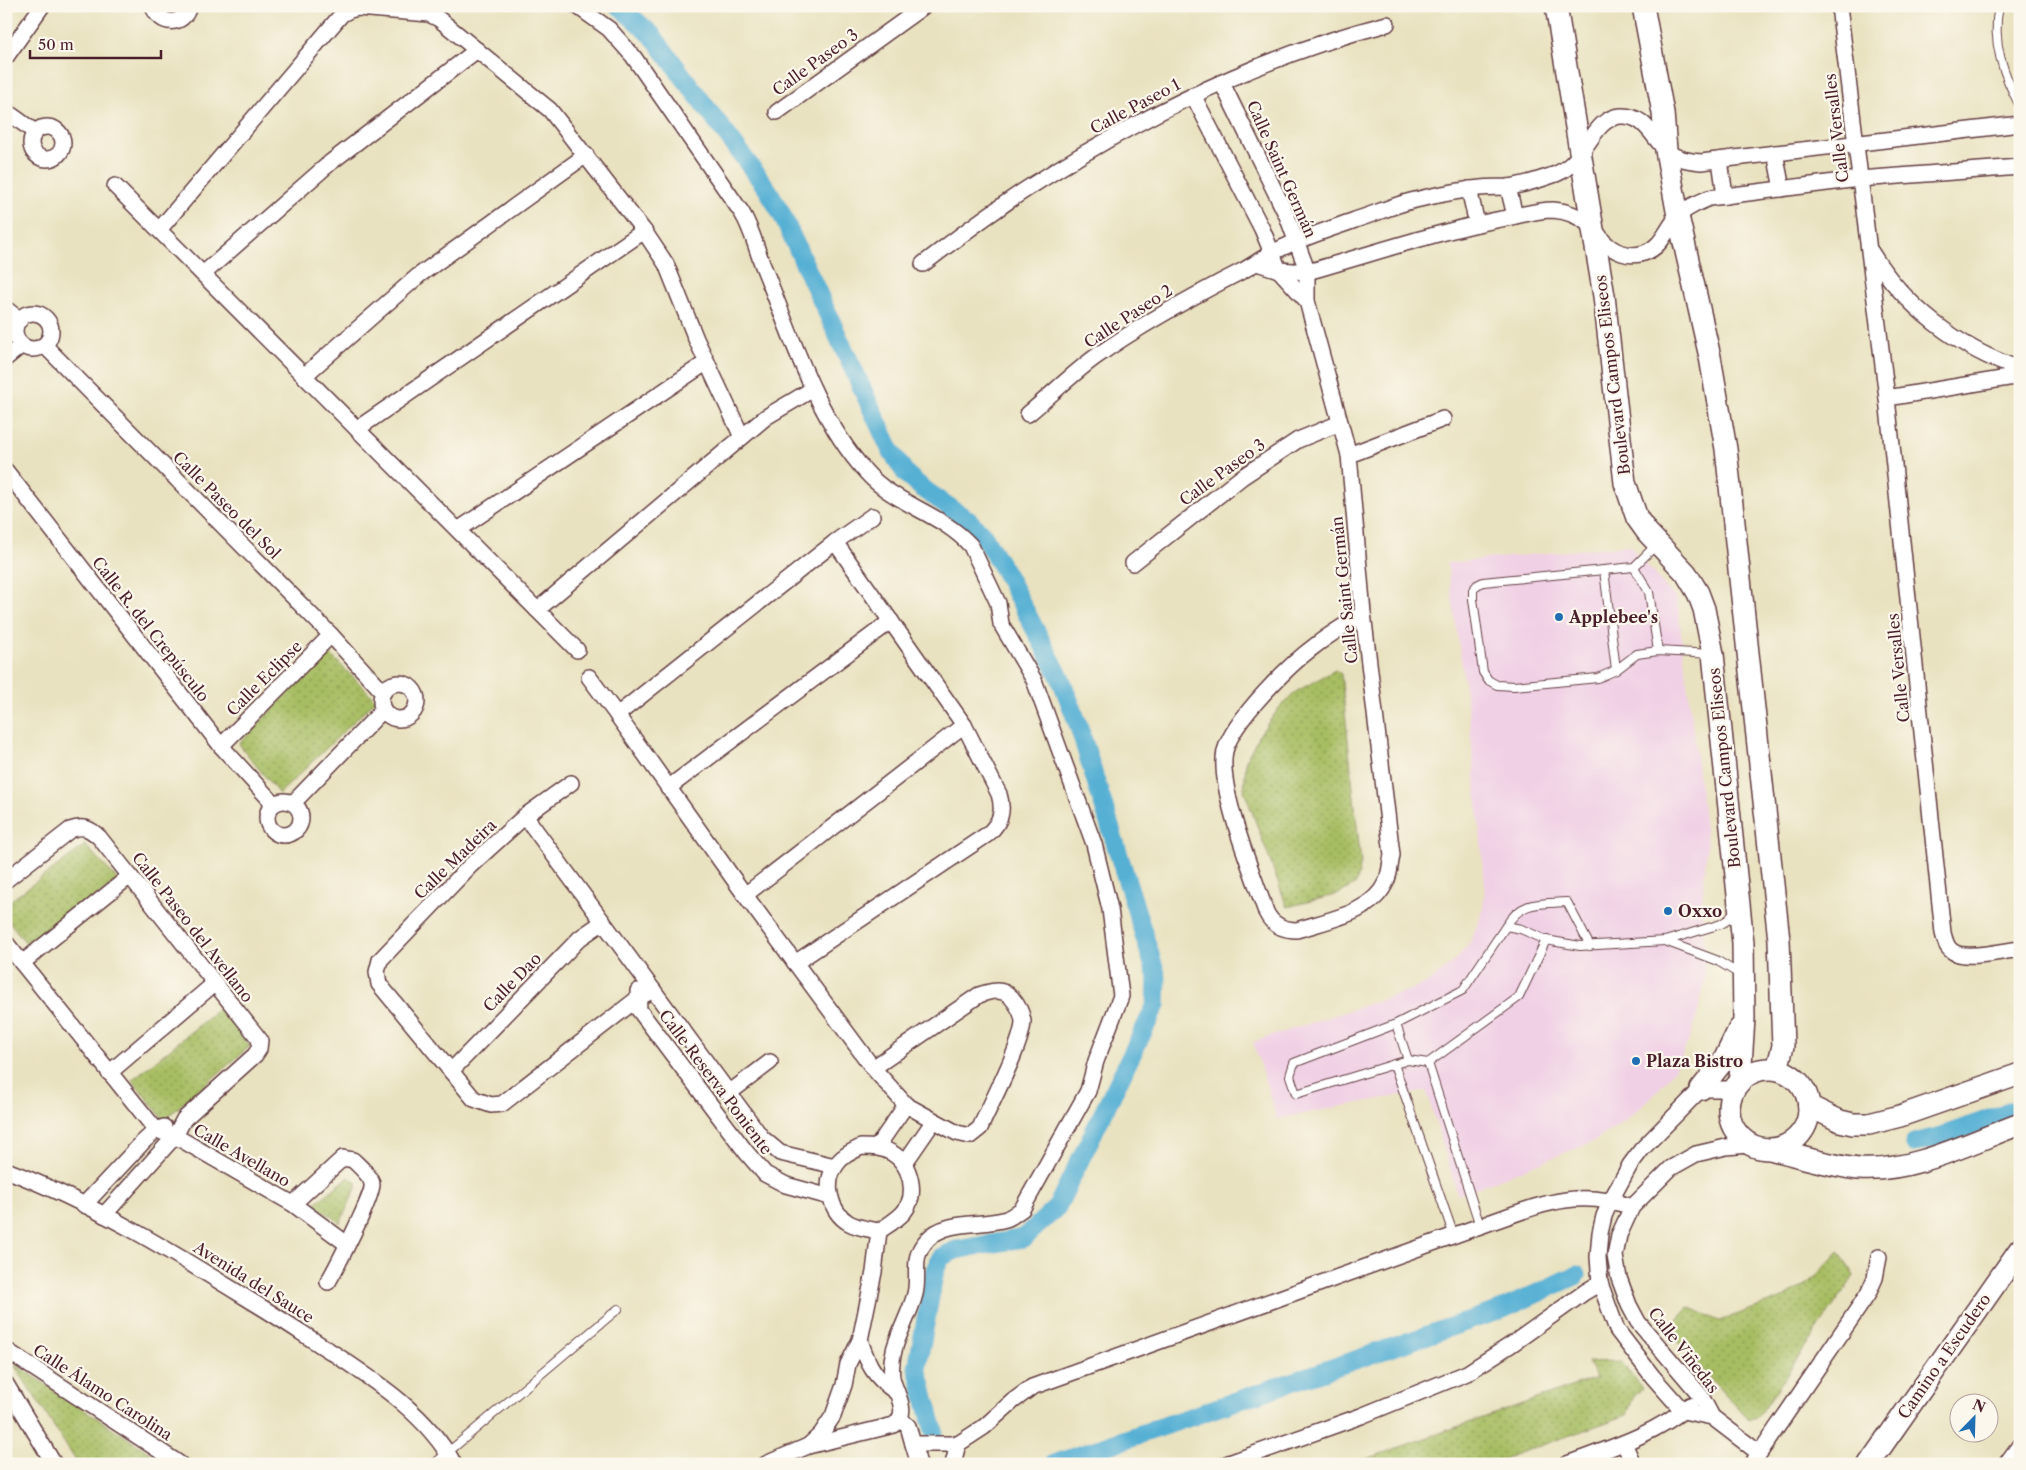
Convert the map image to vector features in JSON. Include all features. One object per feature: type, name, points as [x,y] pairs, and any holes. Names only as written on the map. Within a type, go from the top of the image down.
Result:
[{"type":"main road","name":"Boulevard Campos Eliseos","points":[[1556,6],[1604,296],[1625,483],[1637,518],[1657,544],[1686,573],[1698,592],[1704,609],[1713,654],[1743,943],[1744,1018],[1737,1084]]},
{"type":"main road","points":[[1643,6],[1678,216],[1710,357],[1726,448],[1779,940],[1783,1046],[1777,1069]]},
{"type":"main road","points":[[1701,1089],[1728,1053],[1744,1018]]},
{"type":"main road","points":[[1774,1150],[1796,1140],[1804,1130],[1809,1118],[1809,1106],[1806,1093],[1799,1082],[1789,1074],[1777,1069],[1764,1069],[1751,1072],[1737,1084],[1729,1100],[1728,1114],[1735,1131],[1749,1145],[1761,1149],[1859,1168],[1882,1168],[1923,1160],[2020,1124]]},
{"type":"main road","points":[[1809,1106],[1840,1121],[1853,1124],[1869,1124],[1900,1116],[2020,1074]]},
{"type":"main road","name":"Camino a Escudero","points":[[1869,1464],[2020,1249]]},
{"type":"street","points":[[6,57],[42,6]]},
{"type":"street","points":[[153,6],[159,18],[172,22],[185,16],[189,6]]},
{"type":"street","points":[[576,6],[608,29],[633,56],[742,213],[749,225],[760,260],[813,389],[838,435],[866,473],[901,500],[928,512],[965,538],[971,546],[998,603],[1001,624],[1034,680],[1094,844],[1110,909],[1122,996],[1096,1061],[1088,1091],[1022,1209],[1007,1219],[943,1229],[926,1240],[919,1251],[916,1258],[916,1293],[895,1346],[892,1359],[892,1378],[903,1410],[901,1420],[894,1425],[808,1446],[766,1464]]},
{"type":"street","name":"Calle Paseo 3","points":[[777,112],[924,6]]},
{"type":"street","name":"Calle Versalles","points":[[1839,6],[1887,398],[1943,934],[1946,945],[1952,951],[1965,956],[2020,949]]},
{"type":"street","points":[[159,230],[342,14],[358,8],[373,8],[399,9],[429,14],[439,19],[550,110],[644,231],[666,264],[707,362],[742,437]]},
{"type":"street","name":"Calle Paseo 1","points":[[923,264],[997,209],[1062,167],[1133,125],[1222,82],[1305,49],[1355,32],[1387,24]]},
{"type":"street","points":[[202,274],[331,162],[477,50]]},
{"type":"street","name":"Calle Saint Germán","points":[[1222,82],[1287,216],[1297,242],[1307,272],[1307,301],[1349,455],[1363,613],[1392,855],[1387,880],[1374,898],[1366,905],[1352,913],[1297,930],[1289,930],[1276,926],[1269,919],[1266,912],[1228,797],[1224,773],[1225,750],[1243,717],[1291,666],[1317,643],[1363,613]]},
{"type":"street","name":"Calle Saint Germán","points":[[1193,95],[1262,230],[1279,270],[1307,301]]},
{"type":"street","points":[[6,111],[35,132]]},
{"type":"street","points":[[1580,158],[1597,129],[1605,121],[1618,116],[1631,116],[1641,121],[1654,133],[1666,150],[1691,161],[1701,162],[2020,124]]},
{"type":"street","points":[[1775,153],[1782,189]]},
{"type":"street","points":[[304,376],[418,276],[586,155]]},
{"type":"street","name":"Calle Paseo 2","points":[[1028,414],[1092,359],[1191,297],[1257,263],[1272,253],[1410,201],[1469,189],[1496,186],[1508,187],[1558,173],[1568,168],[1580,158]]},
{"type":"street","points":[[1720,160],[1725,196]]},
{"type":"street","points":[[1257,263],[1279,270],[1307,272],[1477,224],[1542,210],[1555,210],[1576,216],[1592,227],[1613,250],[1624,254],[1644,253],[1662,241],[1678,216],[1699,202],[1710,198],[1859,180],[2020,167]]},
{"type":"street","points":[[115,186],[577,650]]},
{"type":"street","points":[[1508,187],[1515,216]]},
{"type":"street","points":[[1469,189],[1477,224]]},
{"type":"street","points":[[357,429],[644,231]]},
{"type":"street","name":"Calle Versalles","points":[[1868,246],[1881,268],[1897,288],[1935,323],[1979,352],[2020,369]]},
{"type":"street","points":[[6,308],[20,320]]},
{"type":"street","points":[[29,314],[45,318],[49,323],[51,335],[44,345],[33,349],[22,345],[18,341],[15,330],[20,320],[29,314]]},
{"type":"street","points":[[6,358],[22,345]]},
{"type":"street","name":"Calle Paseo del Sol","points":[[44,345],[331,636],[382,692]]},
{"type":"street","points":[[458,530],[707,362]]},
{"type":"street","points":[[1887,398],[2020,376]]},
{"type":"street","points":[[537,610],[766,417],[813,389]]},
{"type":"street","points":[[1349,455],[1443,419]]},
{"type":"street","name":"Calle Paseo 3","points":[[1133,562],[1242,476],[1298,440],[1340,423]]},
{"type":"street","name":"Calle R. del Crepúsculo","points":[[6,471],[220,746],[274,804]]},
{"type":"street","points":[[617,715],[835,542],[872,516]]},
{"type":"street","points":[[795,963],[988,834],[997,826],[1001,816],[1000,800],[964,725],[835,542]]},
{"type":"street","points":[[668,788],[891,622]]},
{"type":"street","name":"Calle Eclipse","points":[[220,746],[331,636]]},
{"type":"street","points":[[589,677],[795,963],[873,1068],[906,1105],[957,1134],[970,1136],[980,1128],[1020,1038],[1023,1020],[1018,1005],[1008,994],[993,990],[979,995],[873,1068]]},
{"type":"street","points":[[404,683],[414,689],[417,700],[414,712],[404,718],[392,718],[383,710],[381,704],[382,692],[392,684],[404,683]]},
{"type":"street","points":[[293,803],[383,710]]},
{"type":"street","points":[[745,895],[964,725]]},
{"type":"street","name":"Calle Madeira","points":[[451,1071],[379,984],[377,972],[380,960],[470,866],[525,816],[571,783]]},
{"type":"street","points":[[285,801],[293,803],[299,810],[301,821],[295,831],[285,836],[274,832],[267,824],[267,812],[274,804],[285,801]]},
{"type":"street","name":"Calle Reserva Poniente","points":[[525,816],[762,1138],[780,1153],[835,1166]]},
{"type":"street","name":"Calle Paseo del Avellano","points":[[6,880],[70,830],[80,826],[90,829],[99,837],[260,1040],[260,1045],[255,1055],[184,1119],[175,1136],[104,1215]]},
{"type":"street","points":[[22,963],[130,876]]},
{"type":"street","name":"Calle Dao","points":[[451,1071],[580,938],[602,922]]},
{"type":"street","points":[[6,943],[156,1130],[175,1136]]},
{"type":"street","points":[[637,1000],[639,972]]},
{"type":"street","points":[[109,1073],[215,983]]},
{"type":"street","points":[[451,1071],[474,1099],[491,1106],[502,1104],[637,1000],[653,990]]},
{"type":"street","name":"Calle Reserva Poniente","points":[[637,1000],[639,1010],[746,1152],[765,1174],[786,1185],[830,1197]]},
{"type":"street","points":[[729,1093],[770,1062]]},
{"type":"street","points":[[1683,1411],[1653,1377],[1617,1330],[1600,1283],[1598,1257],[1600,1233],[1611,1200],[1627,1170],[1642,1149],[1701,1089],[1737,1084]]},
{"type":"street","points":[[878,1147],[906,1105]]},
{"type":"street","name":"Calle Paseo del Avellano","points":[[84,1205],[156,1130],[184,1119]]},
{"type":"street","points":[[904,1164],[933,1122]]},
{"type":"street","name":"Calle Avellano","points":[[175,1136],[293,1204],[347,1244],[373,1185],[353,1160],[343,1158],[293,1204]]},
{"type":"street","name":"Calle Viñedas","points":[[1749,1145],[1726,1147],[1696,1154],[1671,1168],[1632,1207],[1618,1235],[1615,1256],[1622,1287],[1638,1322],[1701,1396],[1712,1417],[1755,1458],[1868,1294],[1875,1278],[1879,1256]]},
{"type":"street","points":[[861,1147],[878,1147],[893,1153],[904,1164],[911,1179],[911,1195],[906,1210],[895,1222],[879,1231],[848,1223],[837,1211],[830,1197],[830,1180],[835,1166],[846,1154],[861,1147]]},
{"type":"street","name":"Avenida del Sauce","points":[[6,1170],[84,1205],[167,1249],[282,1320],[375,1381],[412,1411],[451,1457]]},
{"type":"street","points":[[913,1444],[958,1444],[984,1427],[1032,1387],[1551,1202],[1584,1197],[1611,1200],[1632,1207]]},
{"type":"street","points":[[808,1446],[821,1434],[833,1416],[844,1385],[848,1364],[860,1340],[874,1272],[879,1231]]},
{"type":"street","points":[[328,1282],[347,1244]]},
{"type":"street","points":[[1226,1464],[1361,1416],[1467,1373],[1600,1283]]},
{"type":"street","points":[[1617,1330],[1638,1322]]},
{"type":"street","points":[[860,1340],[867,1362],[881,1382],[896,1392]]},
{"type":"street","name":"Calle Álamo Carolina","points":[[6,1350],[180,1464]]},
{"type":"street","points":[[6,1384],[54,1464]]},
{"type":"street","points":[[1567,1464],[1624,1443],[1658,1427],[1683,1411],[1701,1396]]},
{"type":"street","name":"Calle Viñedas","points":[[1683,1411],[1712,1417]]},
{"type":"street","points":[[901,1420],[908,1426],[919,1464]]},
{"type":"street","points":[[1624,1443],[1633,1464]]},
{"type":"street","points":[[953,1464],[958,1444]]},
{"type":"street","points":[[2006,1464],[2020,1445]]},
{"type":"lane","points":[[1999,6],[1997,39],[2000,60],[2008,84],[2020,106]]},
{"type":"lane","points":[[1657,544],[1634,567],[1484,582],[1477,585],[1473,590],[1473,599],[1483,672],[1488,680],[1497,685],[1514,686],[1598,678],[1616,670],[1637,654],[1658,651],[1713,654]]},
{"type":"lane","points":[[1634,567],[1649,592],[1658,651]]},
{"type":"lane","points":[[1604,570],[1616,670]]},
{"type":"lane","points":[[1546,940],[1519,997],[1428,1063],[1408,1060],[1296,1094],[1290,1076],[1294,1063],[1396,1024],[1463,990],[1520,908],[1530,904],[1567,902],[1590,946]]},
{"type":"lane","points":[[1506,926],[1521,929],[1546,940],[1580,946],[1665,941],[1721,924],[1729,919],[1738,907]]},
{"type":"lane","points":[[1665,941],[1716,960],[1744,977]]},
{"type":"lane","points":[[1396,1024],[1408,1060]]},
{"type":"lane","points":[[1428,1063],[1480,1226]]},
{"type":"lane","points":[[1394,1064],[1454,1236]]},
{"type":"lane","points":[[434,1464],[451,1457],[618,1309]]},
{"type":"shaded area","points":[[1629,545],[1677,600],[1707,845],[1702,901],[1705,980],[1697,1016],[1688,1042],[1675,1069],[1655,1094],[1626,1120],[1595,1141],[1458,1195],[1426,1090],[1277,1119],[1253,1042],[1405,992],[1429,982],[1455,961],[1471,941],[1483,910],[1485,885],[1469,715],[1447,563]]},
{"type":"green space","points":[[327,651],[376,700],[279,794],[239,744]]},
{"type":"green space","points":[[1335,670],[1341,674],[1361,863],[1356,884],[1339,894],[1287,907],[1244,790],[1246,760],[1259,735],[1280,707],[1297,691]]},
{"type":"green space","points":[[85,845],[118,880],[30,948],[6,918],[6,904]]},
{"type":"green space","points":[[220,1008],[250,1046],[164,1120],[132,1080]]},
{"type":"green space","points":[[349,1177],[358,1184],[340,1223],[314,1204]]},
{"type":"green space","points":[[1839,1251],[1854,1276],[1758,1417],[1748,1419],[1667,1330],[1689,1307],[1719,1321],[1785,1297],[1809,1283]]},
{"type":"green space","points":[[1620,1361],[1642,1388],[1633,1398],[1627,1415],[1489,1464],[1352,1464],[1596,1378],[1588,1362]]},
{"type":"green space","points":[[13,1363],[167,1464],[78,1464]]},
{"type":"waterway","points":[[619,6],[652,35],[768,190],[781,213],[891,451],[906,474],[922,488],[968,520],[983,535],[1006,574],[1060,677],[1078,724],[1157,977],[1156,1005],[1057,1207],[1024,1238],[956,1250],[941,1257],[935,1270],[917,1368],[934,1431]]},
{"type":"waterway","points":[[1914,1143],[1942,1136],[2020,1108]]},
{"type":"waterway","points":[[1054,1464],[1503,1309],[1577,1275]]},
{"type":"place","name":"Applebee's","points":[[1559,617]]},
{"type":"place","name":"Oxxo","points":[[1668,911]]},
{"type":"place","name":"Plaza Bistro","points":[[1636,1061]]}]
